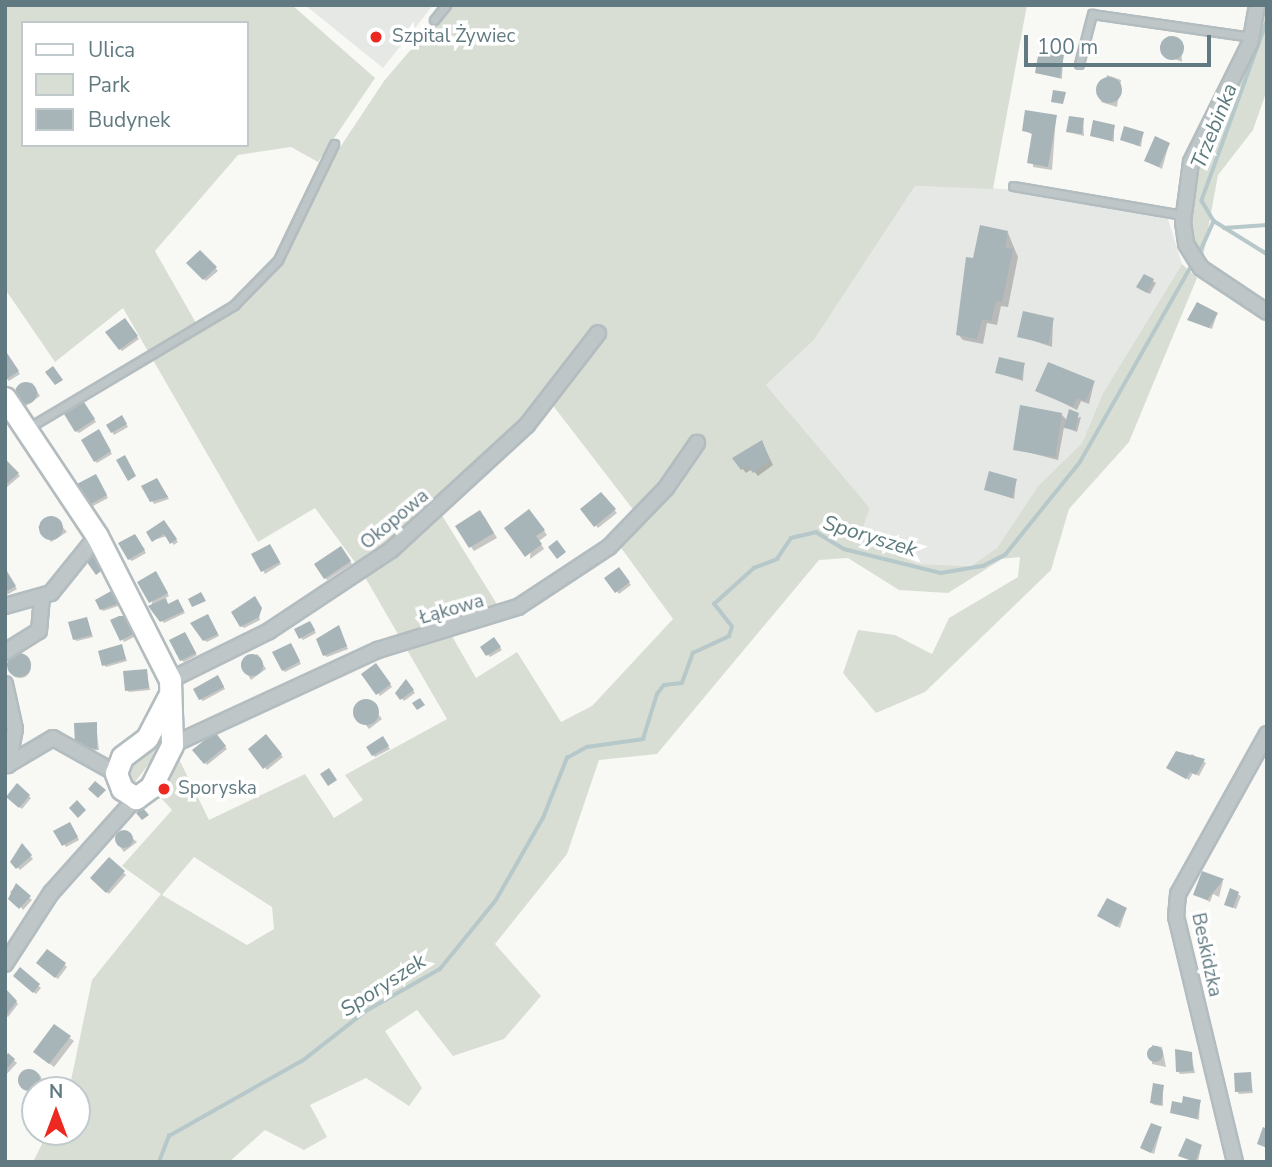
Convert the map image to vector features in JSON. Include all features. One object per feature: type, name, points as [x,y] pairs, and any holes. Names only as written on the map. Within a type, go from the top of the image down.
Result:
[{"type":"street","points":[[1256,5],[1251,37],[1191,162],[1184,219],[1196,262],[1267,312]]},
{"type":"street","name":"Okopowa","points":[[170,688],[269,631],[391,550],[518,434],[598,333]]},
{"type":"street","points":[[5,398],[97,536],[170,688],[172,745],[151,787],[136,798],[51,893],[5,964]]},
{"type":"street","name":"Łąkowa","points":[[172,745],[378,650],[518,607],[609,547],[666,488],[697,443]]},
{"type":"street","points":[[5,606],[42,596],[97,536]]},
{"type":"street","points":[[5,652],[39,631],[42,596]]},
{"type":"street","points":[[5,684],[15,729],[7,766]]},
{"type":"street","points":[[116,774],[122,758],[147,738],[170,688]]},
{"type":"street","name":"Beskidzka","points":[[1235,1162],[1176,917],[1178,894],[1267,734]]},
{"type":"street","points":[[7,766],[54,738],[116,774],[122,789],[136,798]]},
{"type":"lane","points":[[434,20],[446,5]]},
{"type":"lane","points":[[1079,64],[1092,14],[1251,37]]},
{"type":"lane","points":[[27,428],[234,305],[278,260],[334,144]]},
{"type":"lane","points":[[1013,186],[1184,219]]},
{"type":"shaded area","name":"Szpital Żywiec","points":[[305,5],[433,5],[383,68]]},
{"type":"shaded area","points":[[915,186],[1005,189],[1168,219],[1182,264],[1103,393],[1082,443],[1038,486],[997,548],[971,566],[918,564],[858,537],[870,508],[766,385],[814,340]]},
{"type":"green space","points":[[5,5],[292,5],[375,78],[318,162],[291,147],[238,155],[155,251],[196,323],[236,308],[280,266],[327,167],[384,81],[449,5],[1027,5],[993,189],[915,186],[814,340],[766,385],[870,508],[859,538],[918,564],[971,566],[997,548],[1038,486],[1082,443],[1103,393],[1182,264],[1197,278],[1129,442],[1069,509],[1051,570],[925,692],[876,713],[843,673],[858,630],[895,635],[932,654],[949,618],[1018,577],[1020,557],[1002,559],[948,593],[899,590],[848,558],[819,560],[657,754],[599,760],[567,854],[495,944],[541,996],[504,1039],[453,1056],[417,1010],[385,1031],[422,1088],[409,1106],[366,1078],[310,1105],[327,1137],[304,1150],[265,1130],[229,1162],[33,1162],[41,1146],[91,1146],[91,1076],[72,1076],[92,980],[161,894],[122,866],[172,810],[151,787],[172,745],[209,820],[305,774],[334,818],[363,800],[345,775],[447,719],[362,572],[438,509],[503,614],[449,631],[476,678],[517,652],[561,722],[592,706],[673,619],[619,545],[696,437],[635,512],[551,403],[360,569],[315,508],[258,542],[123,308],[55,362],[5,289]],"holes":[[[194,857],[272,907],[274,929],[247,945],[162,895]]]},
{"type":"green space","points":[[1257,5],[1267,5],[1267,90],[1253,130],[1218,175],[1201,268],[1186,244],[1191,162],[1250,43]]},
{"type":"green space","points":[[162,721],[154,757],[132,786],[123,768]]},
{"type":"building","points":[[1172,36],[1180,40],[1184,48],[1180,56],[1172,60],[1164,56],[1160,48],[1164,40]]},
{"type":"building","points":[[1039,50],[1064,55],[1060,78],[1035,73]]},
{"type":"building","points":[[1109,77],[1118,81],[1122,90],[1118,99],[1109,103],[1100,99],[1096,90],[1100,81]]},
{"type":"building","points":[[1053,90],[1066,92],[1063,104],[1051,102]]},
{"type":"building","points":[[1025,110],[1057,115],[1048,167],[1027,163],[1032,133],[1022,131]]},
{"type":"building","points":[[1069,116],[1084,118],[1082,134],[1066,132]]},
{"type":"building","points":[[1093,120],[1115,125],[1112,141],[1090,136]]},
{"type":"building","points":[[1124,126],[1144,132],[1139,146],[1120,140]]},
{"type":"building","points":[[1155,136],[1170,143],[1159,167],[1144,161]]},
{"type":"building","points":[[980,225],[1008,231],[1005,248],[1013,249],[1002,302],[996,301],[991,321],[982,319],[977,339],[956,335],[966,257],[973,258]]},
{"type":"building","points":[[200,250],[217,267],[203,280],[186,263]]},
{"type":"building","points":[[1144,274],[1154,279],[1147,293],[1136,287]]},
{"type":"building","points":[[1197,302],[1218,313],[1209,328],[1187,320]]},
{"type":"building","points":[[1023,311],[1054,318],[1048,344],[1017,337]]},
{"type":"building","points":[[125,318],[138,336],[119,350],[105,332]]},
{"type":"building","points":[[5,350],[19,371],[5,380]]},
{"type":"building","points":[[999,357],[1025,363],[1021,379],[995,373]]},
{"type":"building","points":[[1048,362],[1095,381],[1085,401],[1077,398],[1073,407],[1035,391]]},
{"type":"building","points":[[53,366],[63,380],[55,385],[45,372]]},
{"type":"building","points":[[26,382],[36,389],[37,393],[30,403],[26,404],[16,397],[15,393],[22,383]]},
{"type":"building","points":[[84,402],[95,419],[75,432],[64,414]]},
{"type":"building","points":[[1020,405],[1062,413],[1055,457],[1013,450]]},
{"type":"building","points":[[1069,409],[1079,413],[1075,430],[1064,428]]},
{"type":"building","points":[[122,415],[127,424],[111,433],[106,425]]},
{"type":"building","points":[[99,429],[111,451],[94,462],[81,440]]},
{"type":"building","points":[[762,440],[770,461],[753,473],[747,466],[741,470],[732,458]]},
{"type":"building","points":[[125,455],[136,476],[128,481],[116,460]]},
{"type":"building","points":[[5,459],[19,473],[5,485]]},
{"type":"building","points":[[989,471],[1017,479],[1012,498],[984,490]]},
{"type":"building","points":[[96,474],[107,495],[87,506],[75,485]]},
{"type":"building","points":[[157,478],[168,497],[150,502],[141,486]]},
{"type":"building","points":[[601,492],[616,509],[594,527],[580,509]]},
{"type":"building","points":[[529,509],[545,530],[536,536],[542,544],[525,557],[504,528]]},
{"type":"building","points":[[480,510],[494,533],[469,548],[455,526]]},
{"type":"building","points":[[51,516],[59,520],[63,528],[59,536],[51,540],[43,536],[39,528],[43,520]]},
{"type":"building","points":[[164,520],[177,539],[170,544],[164,534],[152,542],[146,532]]},
{"type":"building","points":[[135,534],[145,550],[128,560],[118,543]]},
{"type":"building","points":[[557,540],[566,552],[557,559],[548,547]]},
{"type":"building","points":[[270,544],[280,562],[261,572],[251,554]]},
{"type":"building","points":[[341,546],[351,561],[324,579],[314,564]]},
{"type":"building","points":[[93,551],[105,568],[96,575],[84,558]]},
{"type":"building","points":[[619,567],[630,582],[615,593],[604,578]]},
{"type":"building","points":[[5,568],[16,586],[5,592]]},
{"type":"building","points":[[156,571],[168,593],[149,603],[137,582]]},
{"type":"building","points":[[113,590],[120,603],[100,610],[95,600]]},
{"type":"building","points":[[201,592],[206,601],[192,607],[188,599]]},
{"type":"building","points":[[255,596],[262,608],[259,617],[240,627],[231,612]]},
{"type":"building","points":[[166,598],[168,604],[178,599],[184,611],[160,622],[148,606]]},
{"type":"building","points":[[208,614],[218,634],[203,641],[190,623]]},
{"type":"building","points":[[129,616],[137,632],[120,641],[110,620]]},
{"type":"building","points":[[87,617],[92,635],[73,640],[68,622]]},
{"type":"building","points":[[310,621],[315,630],[299,639],[294,629]]},
{"type":"building","points":[[339,625],[347,646],[323,656],[316,639]]},
{"type":"building","points":[[185,632],[196,653],[180,661],[169,640]]},
{"type":"building","points":[[494,637],[501,647],[486,656],[480,647]]},
{"type":"building","points":[[291,643],[300,661],[282,671],[272,652]]},
{"type":"building","points":[[122,644],[126,659],[102,666],[98,651]]},
{"type":"building","points":[[19,653],[28,656],[31,665],[28,674],[19,677],[10,674],[7,665],[10,656]]},
{"type":"building","points":[[252,654],[260,657],[263,665],[260,673],[252,676],[244,673],[241,665],[244,657]]},
{"type":"building","points":[[376,663],[391,684],[376,695],[361,674]]},
{"type":"building","points":[[147,669],[149,688],[125,691],[123,671]]},
{"type":"building","points":[[218,675],[224,687],[199,700],[193,689]]},
{"type":"building","points":[[406,679],[414,690],[400,700],[395,693]]},
{"type":"building","points":[[420,698],[425,705],[417,710],[412,703]]},
{"type":"building","points":[[366,699],[375,703],[379,712],[375,721],[366,725],[357,721],[353,712],[357,703]]},
{"type":"building","points":[[97,722],[97,749],[75,746],[74,723]]},
{"type":"building","points":[[215,732],[226,746],[204,764],[192,750]]},
{"type":"building","points":[[266,734],[282,754],[263,769],[248,749]]},
{"type":"building","points":[[383,736],[389,746],[372,756],[366,747]]},
{"type":"building","points":[[1176,751],[1205,759],[1196,775],[1190,772],[1186,779],[1166,768]]},
{"type":"building","points":[[329,768],[337,780],[328,786],[320,774]]},
{"type":"building","points":[[95,781],[106,790],[98,798],[88,789]]},
{"type":"building","points":[[17,783],[30,795],[19,808],[6,797]]},
{"type":"building","points":[[77,800],[86,810],[78,818],[69,808]]},
{"type":"building","points":[[142,807],[149,815],[142,820],[136,813]]},
{"type":"building","points":[[70,822],[78,837],[62,846],[53,831]]},
{"type":"building","points":[[124,830],[130,833],[133,839],[130,845],[124,848],[118,845],[115,839],[118,833]]},
{"type":"building","points":[[22,843],[32,855],[16,869],[10,862]]},
{"type":"building","points":[[109,857],[125,871],[106,893],[90,878]]},
{"type":"building","points":[[1202,871],[1224,879],[1207,900],[1193,895]]},
{"type":"building","points":[[16,883],[31,896],[19,909],[8,899]]},
{"type":"building","points":[[1230,888],[1239,892],[1233,908],[1224,905]]},
{"type":"building","points":[[1107,898],[1127,908],[1117,927],[1097,916]]},
{"type":"building","points":[[47,949],[66,963],[55,978],[36,963]]},
{"type":"building","points":[[20,967],[40,984],[33,993],[13,976]]},
{"type":"building","points":[[5,988],[17,1001],[5,1016]]},
{"type":"building","points":[[54,1024],[71,1036],[49,1064],[33,1052]]},
{"type":"building","points":[[1152,1046],[1158,1046],[1163,1054],[1161,1060],[1152,1062],[1147,1057],[1147,1051]]},
{"type":"building","points":[[1175,1049],[1192,1052],[1193,1071],[1176,1072]]},
{"type":"building","points":[[8,1053],[15,1059],[5,1071],[5,1057]]},
{"type":"building","points":[[25,1070],[33,1070],[39,1076],[21,1076],[21,1086],[19,1084],[19,1076]]},
{"type":"building","points":[[1251,1072],[1252,1091],[1235,1092],[1234,1073]]},
{"type":"building","points":[[1153,1083],[1164,1085],[1161,1105],[1150,1103]]},
{"type":"building","points":[[1183,1096],[1201,1100],[1197,1119],[1170,1113],[1172,1101],[1182,1103]]},
{"type":"building","points":[[1151,1123],[1162,1127],[1151,1153],[1140,1148]]},
{"type":"building","points":[[1263,1127],[1267,1129],[1267,1148],[1257,1144]]},
{"type":"building","points":[[1186,1138],[1202,1145],[1195,1162],[1178,1156]]},
{"type":"waterway","name":"Trzebinka","points":[[1267,22],[1202,201],[1214,221],[1267,254]]},
{"type":"waterway","name":"Sporyszek","points":[[1199,254],[1214,221]]},
{"type":"waterway","points":[[1224,228],[1267,225]]},
{"type":"waterway","name":"Sporyszek","points":[[159,1162],[169,1136],[305,1059],[366,1011],[440,969],[496,900],[543,818],[567,758],[587,747],[643,739],[657,694],[664,685],[682,683],[693,653],[729,636],[732,627],[714,604],[754,568],[777,559],[791,538],[816,532],[844,549],[941,573],[983,566],[1005,555],[1080,462],[1193,263]]},
{"type":"place","name":"Szpital Żywiec","points":[[376,37]]},
{"type":"place","name":"Sporyska","points":[[164,789]]}]
